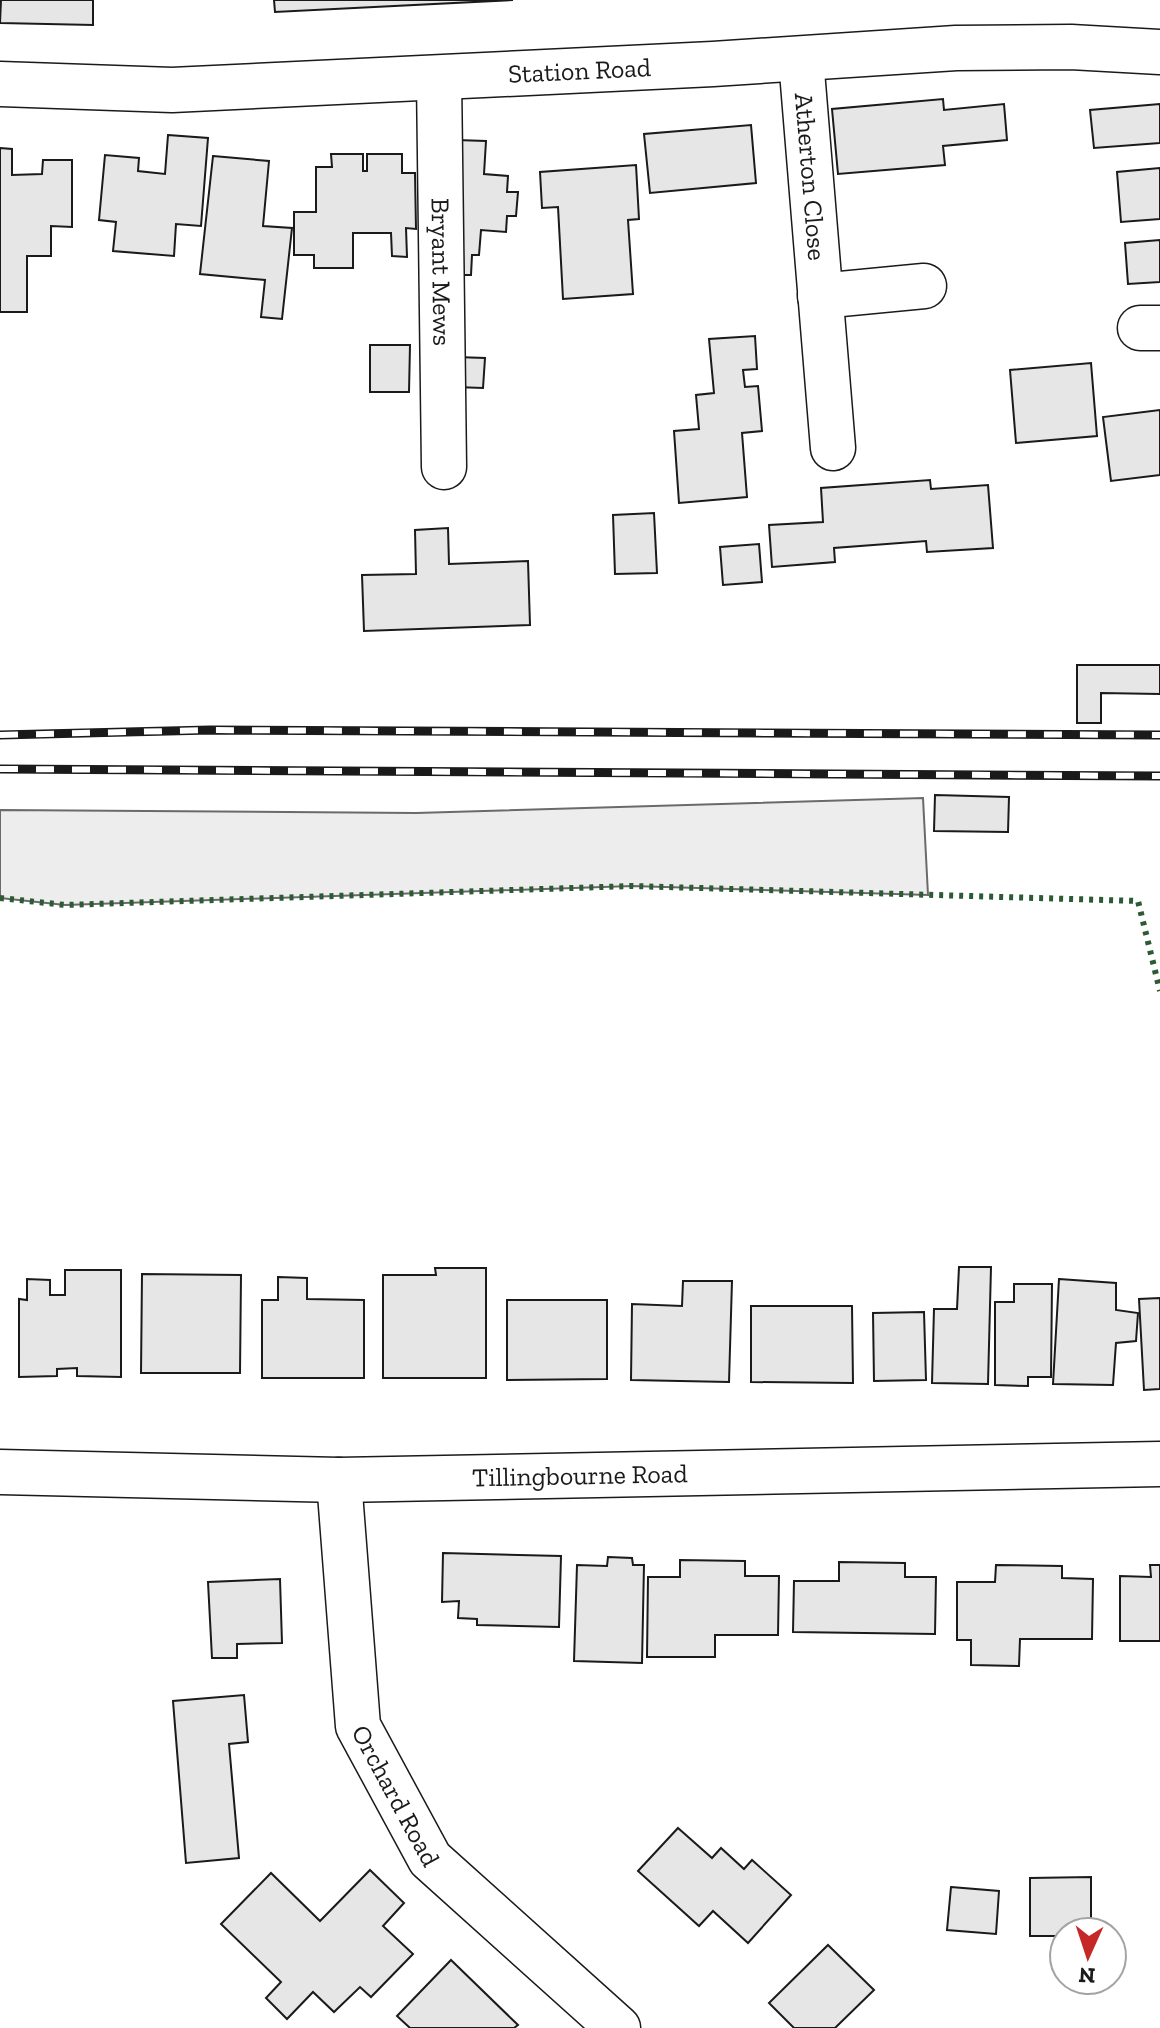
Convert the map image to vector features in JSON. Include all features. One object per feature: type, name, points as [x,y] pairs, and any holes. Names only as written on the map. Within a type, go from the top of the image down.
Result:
[{"type":"street","name":"Station Road","points":[[0,84],[172,90],[1017,47],[1160,52]]},
{"type":"street","name":"Atherton Close","points":[[801,59],[833,448]]},
{"type":"street","name":"Bryant Mews","points":[[439,78],[444,467]]},
{"type":"street","name":"Atherton Close","points":[[820,296],[924,286]]},
{"type":"street","name":"Tillingbourne Road","points":[[0,1472],[339,1480],[1160,1464]]},
{"type":"street","name":"Orchard Road","points":[[339,1480],[358,1726],[430,1859],[618,2028]]},
{"type":"shaded area","points":[[923,798],[928,895],[632,886],[65,905],[0,898],[0,810],[416,813]]},
{"type":"building","points":[[1,0],[93,0],[93,25],[0,23]]},
{"type":"building","points":[[274,0],[513,0],[275,12]]},
{"type":"building","points":[[943,99],[944,110],[1004,104],[1007,140],[943,146],[945,165],[838,174],[832,109]]},
{"type":"building","points":[[1160,104],[1160,143],[1094,148],[1090,110]]},
{"type":"building","points":[[751,125],[756,183],[650,193],[644,134]]},
{"type":"building","points":[[168,135],[208,138],[201,226],[176,224],[174,256],[113,251],[116,222],[99,220],[105,155],[139,158],[138,171],[165,174]]},
{"type":"building","points":[[456,140],[486,141],[484,174],[508,176],[507,192],[518,192],[516,216],[507,216],[506,232],[481,230],[479,255],[472,255],[471,275],[457,275]]},
{"type":"building","points":[[0,148],[12,149],[12,175],[42,174],[43,160],[72,160],[72,227],[51,226],[51,256],[27,256],[27,312],[0,312]]},
{"type":"building","points":[[331,154],[363,154],[363,171],[367,171],[367,154],[402,154],[402,173],[415,173],[416,229],[406,228],[407,257],[392,256],[391,233],[353,233],[353,268],[314,268],[314,255],[294,255],[294,212],[316,212],[316,167],[332,167]]},
{"type":"building","points":[[213,156],[269,161],[263,226],[292,228],[282,319],[261,317],[265,280],[200,274]]},
{"type":"building","points":[[636,165],[639,219],[628,220],[633,294],[563,299],[558,207],[542,208],[540,172]]},
{"type":"building","points":[[1160,168],[1160,219],[1121,222],[1117,172]]},
{"type":"building","points":[[1160,240],[1160,282],[1128,284],[1125,243]]},
{"type":"building","points":[[755,336],[757,369],[743,370],[745,387],[758,386],[762,431],[742,433],[747,497],[679,503],[674,431],[699,429],[696,395],[714,393],[709,339]]},
{"type":"building","points":[[370,345],[410,345],[409,392],[370,392]]},
{"type":"building","points":[[456,357],[485,358],[483,388],[455,387]]},
{"type":"building","points":[[1091,363],[1097,436],[1016,443],[1010,370]]},
{"type":"building","points":[[1160,410],[1160,475],[1111,481],[1103,417]]},
{"type":"building","points":[[930,480],[931,489],[988,485],[993,548],[927,552],[926,541],[834,548],[835,562],[772,567],[769,525],[823,522],[821,488]]},
{"type":"building","points":[[654,513],[657,573],[615,574],[613,515]]},
{"type":"building","points":[[448,528],[449,564],[528,561],[530,625],[364,631],[362,575],[416,574],[415,530]]},
{"type":"building","points":[[759,544],[762,582],[723,585],[720,547]]},
{"type":"building","points":[[1077,665],[1160,665],[1160,694],[1101,693],[1101,723],[1077,723]]},
{"type":"building","points":[[935,795],[1009,797],[1008,832],[934,831]]},
{"type":"building","points":[[959,1267],[991,1267],[988,1384],[932,1383],[934,1309],[957,1309]]},
{"type":"building","points":[[435,1268],[486,1268],[486,1378],[383,1378],[383,1275],[436,1275]]},
{"type":"building","points":[[65,1270],[121,1270],[121,1377],[77,1376],[77,1368],[57,1369],[57,1376],[19,1377],[19,1299],[27,1300],[27,1279],[50,1280],[50,1295],[65,1295]]},
{"type":"building","points":[[142,1274],[241,1275],[240,1373],[141,1373]]},
{"type":"building","points":[[278,1277],[307,1278],[307,1299],[364,1300],[364,1378],[262,1378],[262,1300],[278,1300]]},
{"type":"building","points":[[1059,1279],[1116,1283],[1116,1310],[1138,1313],[1136,1341],[1116,1343],[1113,1385],[1053,1384]]},
{"type":"building","points":[[683,1281],[732,1281],[729,1382],[631,1380],[632,1304],[682,1306]]},
{"type":"building","points":[[1014,1284],[1052,1284],[1051,1377],[1028,1377],[1028,1386],[995,1385],[995,1302],[1014,1302]]},
{"type":"building","points":[[1160,1298],[1160,1389],[1144,1390],[1139,1299]]},
{"type":"building","points":[[507,1300],[607,1300],[607,1379],[507,1380]]},
{"type":"building","points":[[751,1306],[852,1306],[853,1383],[751,1382]]},
{"type":"building","points":[[924,1312],[926,1380],[874,1381],[873,1313]]},
{"type":"building","points":[[443,1553],[561,1556],[559,1627],[477,1625],[477,1619],[458,1618],[459,1601],[442,1602]]},
{"type":"building","points":[[608,1557],[632,1558],[633,1565],[644,1565],[642,1663],[574,1661],[577,1565],[607,1566]]},
{"type":"building","points":[[680,1560],[745,1561],[745,1576],[779,1576],[778,1635],[715,1635],[715,1657],[647,1657],[648,1577],[680,1577]]},
{"type":"building","points":[[839,1562],[905,1563],[905,1577],[936,1577],[935,1634],[793,1632],[794,1581],[839,1581]]},
{"type":"building","points":[[996,1565],[1062,1566],[1062,1578],[1093,1579],[1092,1639],[1020,1639],[1019,1666],[971,1665],[971,1640],[957,1640],[957,1582],[995,1582]]},
{"type":"building","points":[[1150,1565],[1160,1565],[1160,1641],[1120,1641],[1120,1576],[1151,1577]]},
{"type":"building","points":[[280,1579],[282,1643],[237,1644],[237,1658],[212,1658],[208,1582]]},
{"type":"building","points":[[244,1695],[248,1742],[229,1744],[239,1858],[186,1863],[173,1701]]},
{"type":"building","points":[[678,1828],[712,1858],[721,1848],[744,1869],[752,1860],[791,1895],[748,1943],[713,1911],[699,1926],[638,1871]]},
{"type":"building","points":[[370,1870],[404,1903],[383,1926],[413,1954],[371,1997],[360,1987],[334,2012],[313,1992],[287,2019],[266,1998],[281,1982],[221,1924],[271,1873],[320,1921]]},
{"type":"building","points":[[1091,1877],[1091,1916],[1048,1916],[1048,1936],[1030,1936],[1030,1878]]},
{"type":"building","points":[[951,1887],[999,1891],[996,1934],[947,1930]]},
{"type":"building","points":[[828,1945],[874,1990],[835,2028],[794,2028],[769,2003]]},
{"type":"building","points":[[451,1960],[518,2025],[514,2028],[410,2028],[397,2016]]},
{"type":"railway","points":[[0,735],[210,730],[1160,735]]},
{"type":"railway","points":[[0,769],[1160,776]]},
{"type":"hedge","points":[[0,898],[65,905],[632,886],[1138,901],[1160,991]]}]
